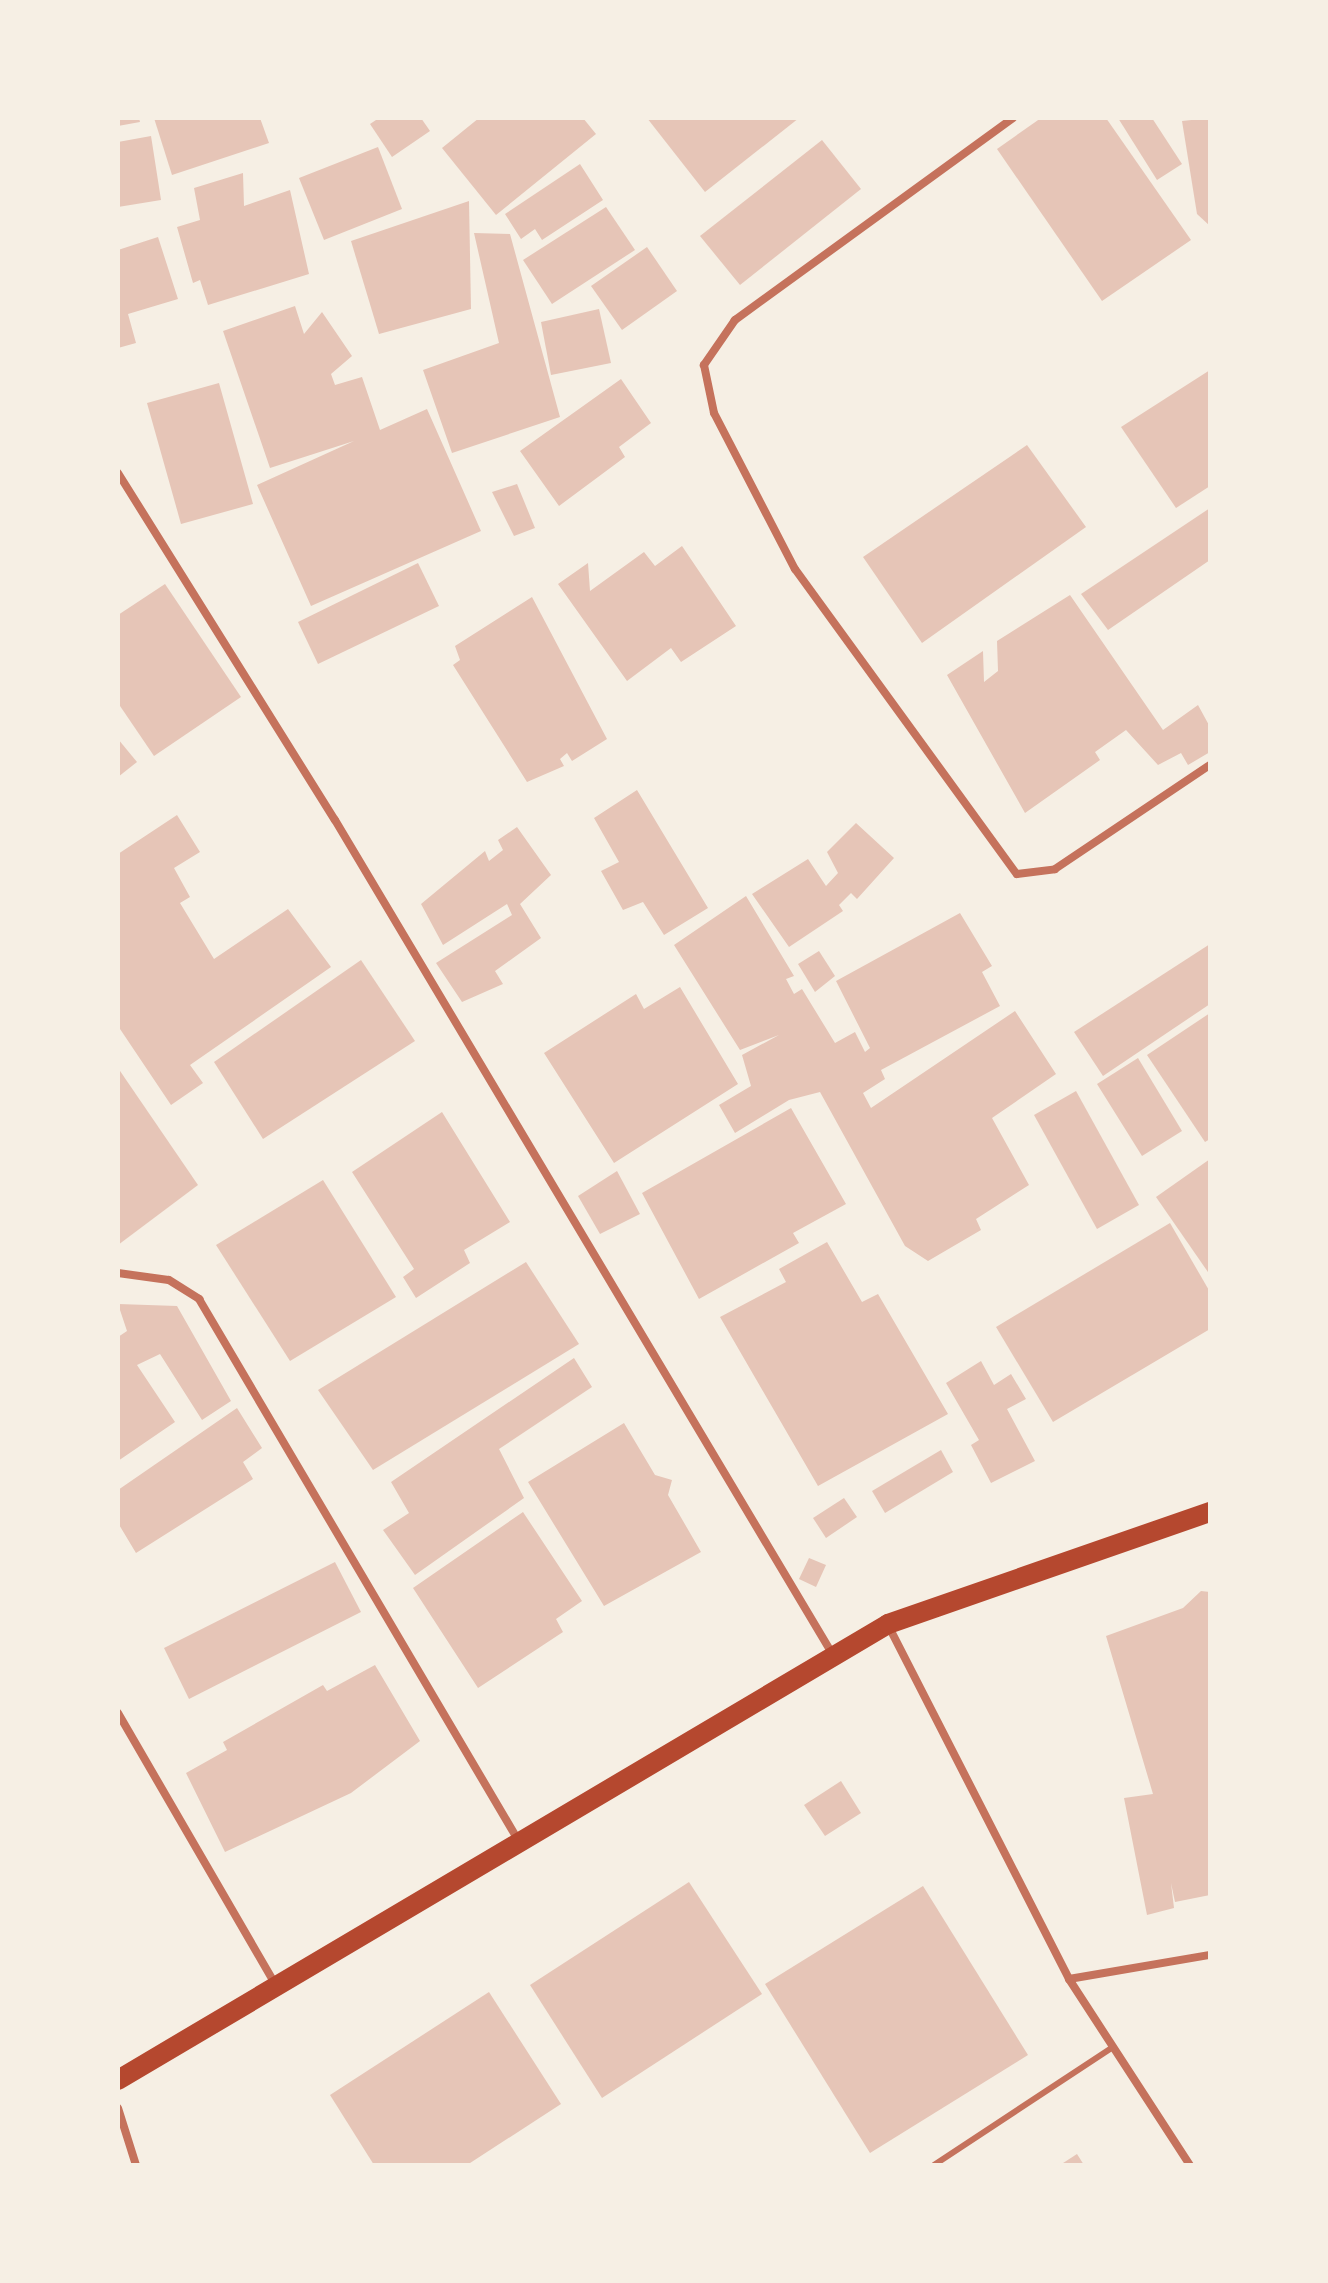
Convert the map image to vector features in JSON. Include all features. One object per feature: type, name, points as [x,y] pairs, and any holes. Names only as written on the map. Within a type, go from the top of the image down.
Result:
[{"type":"main road","points":[[118,2080],[888,1624],[1210,1512]]},
{"type":"street","points":[[1013,118],[735,320],[704,365],[714,413],[795,569],[1017,874],[1055,869],[1210,765]]},
{"type":"street","points":[[118,473],[335,820],[834,1655]]},
{"type":"street","points":[[118,1273],[169,1280],[199,1299],[520,1843]]},
{"type":"street","points":[[888,1624],[1069,1979],[1190,2165]]},
{"type":"street","points":[[118,1713],[277,1987]]},
{"type":"street","points":[[1069,1979],[1210,1955]]},
{"type":"street","points":[[118,2108],[136,2165]]},
{"type":"lane","points":[[934,2165],[1113,2047]]},
{"type":"building","points":[[118,118],[139,118],[140,122],[118,126]]},
{"type":"building","points":[[154,118],[260,118],[269,143],[172,175]]},
{"type":"building","points":[[379,118],[421,118],[430,131],[392,157],[370,124]]},
{"type":"building","points":[[479,118],[583,118],[596,134],[496,215],[442,148]]},
{"type":"building","points":[[647,118],[799,118],[705,192]]},
{"type":"building","points":[[1041,118],[1106,118],[1191,240],[1102,301],[997,149]]},
{"type":"building","points":[[1118,118],[1152,118],[1182,164],[1157,180]]},
{"type":"building","points":[[1210,118],[1210,226],[1197,214],[1182,121]]},
{"type":"building","points":[[151,136],[161,200],[118,207],[118,142]]},
{"type":"building","points":[[822,140],[861,189],[740,285],[700,236]]},
{"type":"building","points":[[378,147],[402,209],[324,240],[299,178]]},
{"type":"building","points":[[580,164],[603,200],[542,240],[535,229],[521,239],[505,214]]},
{"type":"building","points":[[243,173],[244,206],[290,190],[309,274],[208,305],[200,280],[193,283],[177,227],[200,220],[194,188]]},
{"type":"building","points":[[469,201],[471,309],[379,334],[351,241]]},
{"type":"building","points":[[606,207],[635,250],[552,304],[523,260]]},
{"type":"building","points":[[474,233],[510,234],[560,417],[452,453],[423,370],[499,343]]},
{"type":"building","points":[[158,237],[178,299],[128,314],[136,343],[118,348],[118,250]]},
{"type":"building","points":[[647,247],[677,291],[622,330],[591,286]]},
{"type":"building","points":[[295,306],[304,334],[322,312],[352,356],[331,374],[335,385],[362,377],[380,430],[427,409],[481,531],[311,606],[257,485],[354,441],[270,468],[223,331]]},
{"type":"building","points":[[599,309],[611,363],[551,375],[541,322]]},
{"type":"building","points":[[1210,370],[1210,486],[1176,508],[1121,427]]},
{"type":"building","points":[[621,379],[651,423],[619,447],[625,457],[559,506],[520,451]]},
{"type":"building","points":[[219,383],[253,504],[181,524],[147,403]]},
{"type":"building","points":[[1027,445],[1086,527],[922,643],[863,557]]},
{"type":"building","points":[[517,484],[535,528],[514,536],[492,492]]},
{"type":"building","points":[[1210,508],[1210,560],[1108,630],[1081,594]]},
{"type":"building","points":[[682,546],[736,626],[681,662],[671,648],[627,681],[558,584],[588,563],[590,591],[644,552],[655,566]]},
{"type":"building","points":[[418,563],[439,606],[318,664],[298,622]]},
{"type":"building","points":[[165,584],[241,697],[154,756],[118,703],[118,615]]},
{"type":"building","points":[[1070,595],[1163,730],[1198,705],[1210,727],[1210,752],[1188,765],[1181,753],[1158,765],[1126,730],[1095,752],[1100,760],[1025,813],[947,675],[983,651],[984,682],[998,671],[997,641]]},
{"type":"building","points":[[532,597],[607,739],[572,761],[567,753],[560,759],[564,766],[527,782],[453,665],[460,660],[455,646]]},
{"type":"building","points":[[118,739],[137,762],[118,777]]},
{"type":"building","points":[[637,790],[708,908],[664,935],[643,902],[623,910],[601,871],[619,862],[594,818]]},
{"type":"building","points":[[177,815],[200,852],[174,868],[190,897],[180,903],[214,959],[288,909],[331,967],[190,1065],[203,1083],[171,1105],[118,1026],[118,854]]},
{"type":"building","points":[[856,823],[894,858],[857,899],[851,893],[839,905],[843,911],[789,947],[752,894],[808,859],[826,886],[838,873],[827,852]]},
{"type":"building","points":[[517,827],[551,875],[520,904],[541,938],[495,971],[503,984],[462,1002],[436,963],[512,915],[507,904],[443,945],[421,904],[485,851],[489,861],[503,850],[498,840]]},
{"type":"building","points":[[746,896],[794,976],[786,979],[794,994],[802,989],[835,1043],[855,1032],[865,1052],[870,1048],[836,981],[960,913],[992,966],[982,972],[1000,1006],[881,1070],[885,1079],[863,1093],[871,1108],[1015,1011],[1056,1074],[992,1118],[1029,1185],[976,1219],[981,1230],[928,1261],[905,1246],[820,1092],[789,1100],[735,1133],[719,1105],[751,1086],[742,1055],[779,1035],[740,1050],[674,945]]},
{"type":"building","points":[[1210,944],[1210,1004],[1103,1076],[1074,1032]]},
{"type":"building","points":[[819,951],[835,976],[815,992],[798,964]]},
{"type":"building","points":[[361,960],[415,1041],[263,1139],[214,1062]]},
{"type":"building","points":[[680,987],[738,1084],[614,1163],[544,1053],[636,994],[644,1009]]},
{"type":"building","points":[[1210,1013],[1210,1139],[1205,1142],[1147,1055]]},
{"type":"building","points":[[1138,1058],[1182,1131],[1142,1156],[1097,1084]]},
{"type":"building","points":[[118,1068],[198,1185],[118,1245]]},
{"type":"building","points":[[1076,1091],[1139,1205],[1097,1229],[1034,1115]]},
{"type":"building","points":[[791,1108],[846,1204],[793,1233],[799,1243],[699,1299],[642,1193]]},
{"type":"building","points":[[442,1112],[510,1222],[464,1250],[470,1263],[416,1298],[403,1277],[414,1269],[352,1172]]},
{"type":"building","points":[[1210,1159],[1210,1275],[1156,1197]]},
{"type":"building","points":[[617,1171],[640,1214],[600,1234],[578,1196]]},
{"type":"building","points":[[323,1180],[396,1297],[290,1361],[216,1245]]},
{"type":"building","points":[[1170,1223],[1210,1292],[1210,1329],[1053,1422],[996,1327]]},
{"type":"building","points":[[827,1242],[862,1302],[878,1294],[948,1414],[818,1486],[720,1317],[786,1282],[779,1269]]},
{"type":"building","points":[[526,1262],[579,1344],[373,1470],[318,1390]]},
{"type":"building","points":[[118,1304],[177,1306],[231,1401],[202,1420],[160,1354],[137,1365],[175,1422],[118,1461],[118,1337],[127,1331]]},
{"type":"building","points":[[574,1358],[592,1387],[499,1449],[524,1498],[415,1575],[383,1530],[409,1513],[391,1482]]},
{"type":"building","points":[[981,1361],[994,1385],[1011,1374],[1026,1399],[1007,1409],[1035,1461],[991,1483],[971,1445],[979,1440],[946,1383]]},
{"type":"building","points":[[237,1408],[262,1448],[243,1462],[253,1479],[136,1553],[118,1523],[118,1490]]},
{"type":"building","points":[[624,1423],[655,1475],[672,1480],[668,1495],[701,1552],[604,1606],[528,1482]]},
{"type":"building","points":[[941,1450],[953,1472],[885,1513],[872,1491]]},
{"type":"building","points":[[844,1498],[857,1517],[826,1538],[813,1518]]},
{"type":"building","points":[[523,1512],[582,1601],[556,1619],[563,1632],[478,1688],[413,1588]]},
{"type":"building","points":[[809,1558],[826,1565],[816,1587],[799,1579]]},
{"type":"building","points":[[335,1562],[361,1612],[189,1699],[164,1648]]},
{"type":"building","points":[[1201,1591],[1210,1592],[1210,1895],[1175,1902],[1171,1883],[1174,1908],[1147,1915],[1124,1798],[1153,1794],[1106,1636],[1183,1608]]},
{"type":"building","points":[[375,1665],[420,1741],[351,1793],[225,1852],[186,1773],[227,1750],[223,1742],[323,1685],[327,1691]]},
{"type":"building","points":[[841,1781],[861,1813],[825,1836],[804,1805]]},
{"type":"building","points":[[689,1882],[762,1994],[602,2098],[530,1985]]},
{"type":"building","points":[[923,1886],[1028,2055],[870,2153],[765,1984]]},
{"type":"building","points":[[489,1992],[561,2104],[467,2165],[374,2165],[330,2095]]},
{"type":"building","points":[[1077,2154],[1084,2165],[1060,2165]]}]
